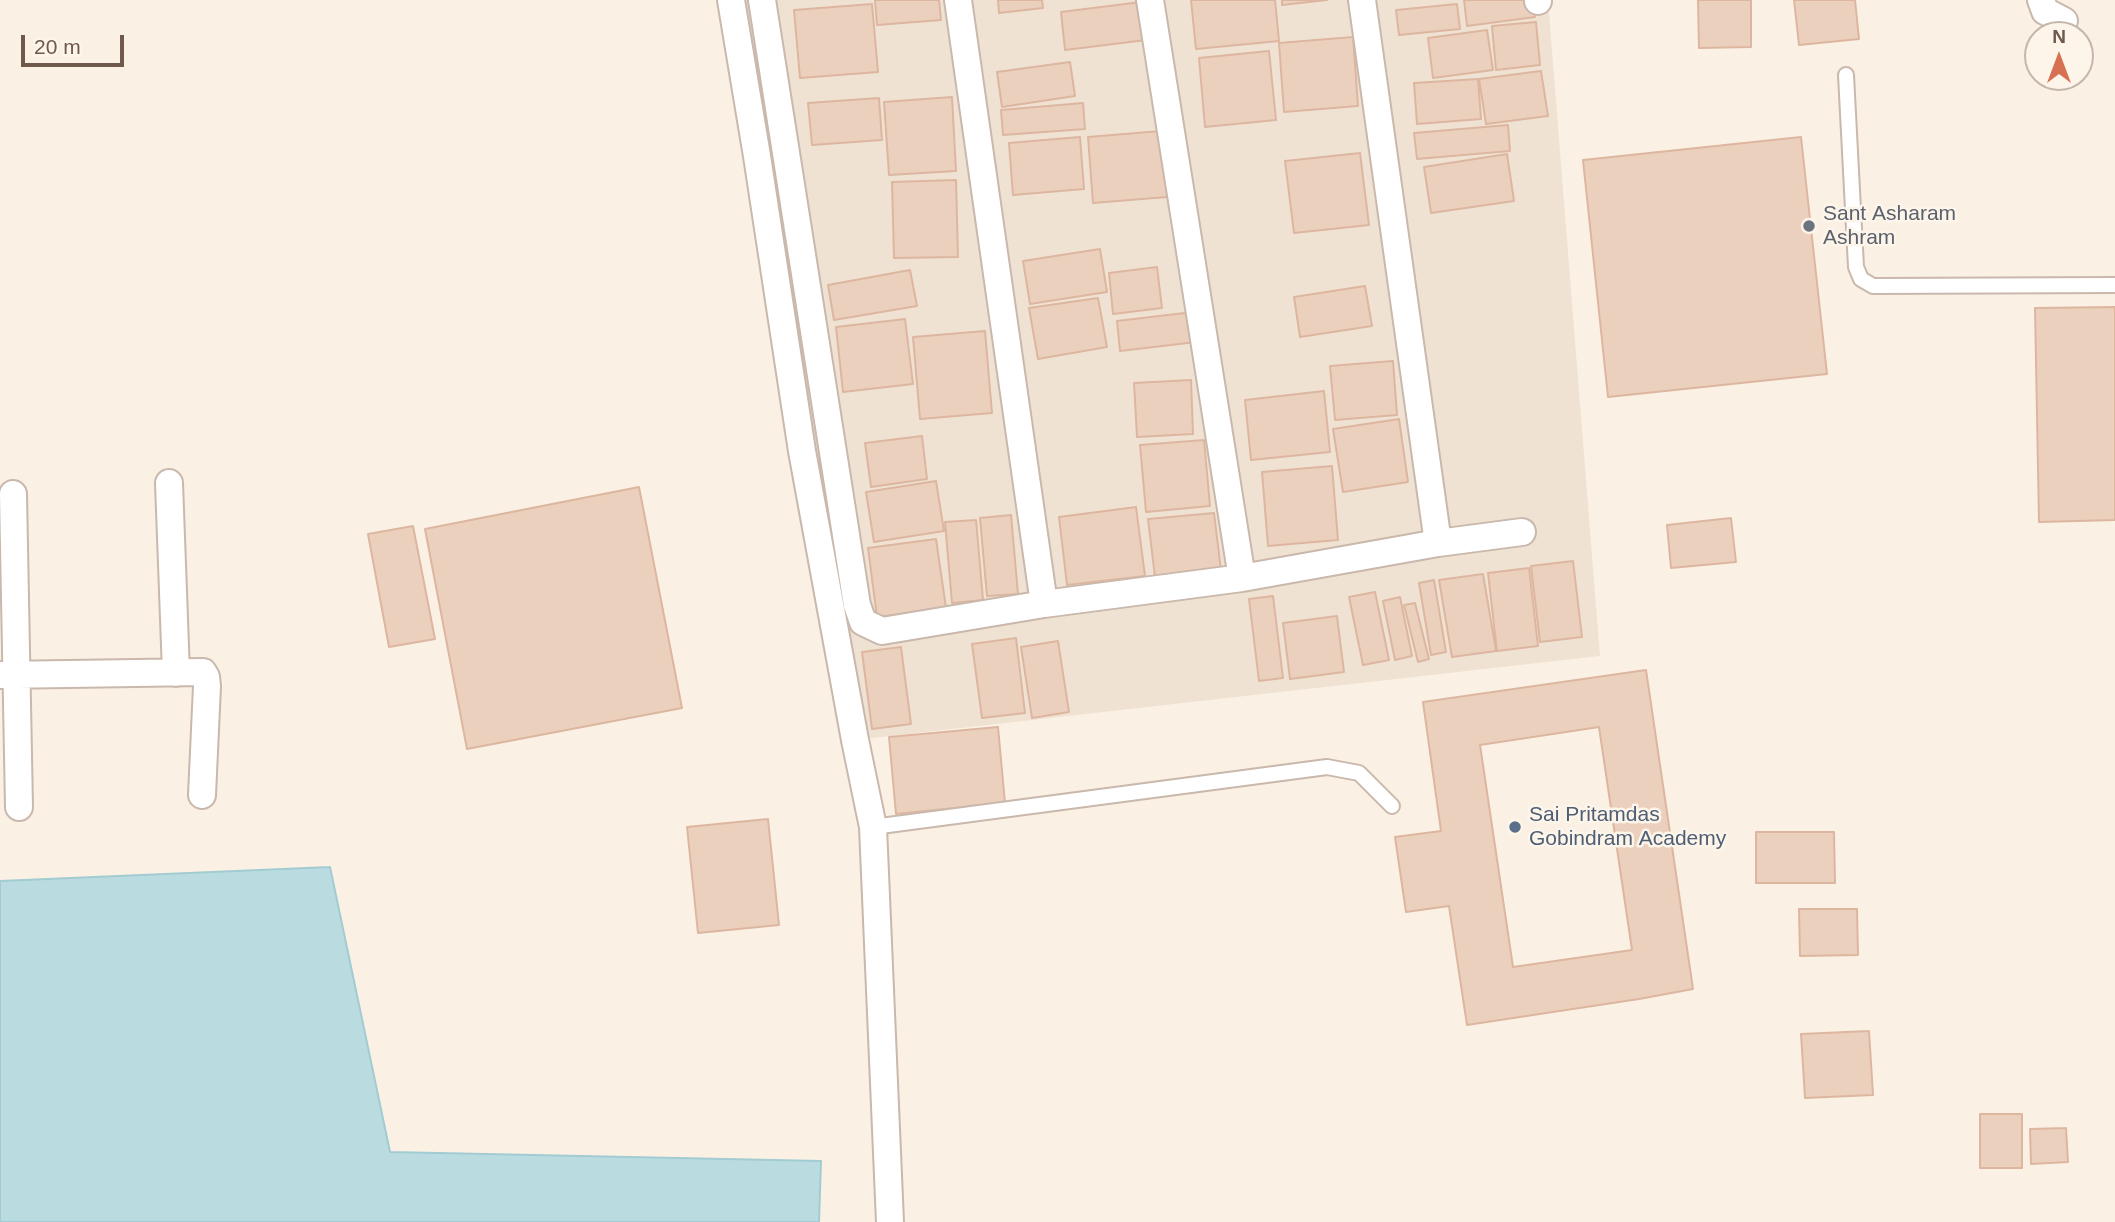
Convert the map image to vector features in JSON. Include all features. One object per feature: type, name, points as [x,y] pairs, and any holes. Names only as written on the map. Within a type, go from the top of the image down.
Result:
[{"type":"street","points":[[731,0],[802,451],[873,827],[890,1222]]},
{"type":"street","points":[[762,0],[857,606],[863,622],[882,631],[1044,604],[1242,578],[1438,543],[1522,532]]},
{"type":"street","points":[[958,0],[1044,604]]},
{"type":"street","points":[[1150,0],[1242,578]]},
{"type":"street","points":[[1362,0],[1438,543]]},
{"type":"street","points":[[2041,0],[2045,11],[2064,21]]},
{"type":"street","points":[[169,484],[176,673]]},
{"type":"street","points":[[13,494],[9,675],[19,807]]},
{"type":"street","points":[[9,675],[203,672],[206,677],[202,795]]},
{"type":"lane","points":[[1846,75],[1856,267],[1861,279],[1873,286],[2115,285]]},
{"type":"lane","points":[[873,827],[1327,767],[1359,772],[1392,806]]},
{"type":"shaded area","points":[[734,0],[1548,0],[1600,656],[855,740]]},
{"type":"water","points":[[330,867],[390,1152],[821,1161],[819,1222],[0,1222],[0,881]]},
{"type":"building","points":[[875,0],[939,0],[941,20],[877,25]]},
{"type":"building","points":[[998,0],[1042,0],[1043,8],[999,13]]},
{"type":"building","points":[[1191,0],[1275,0],[1279,41],[1196,49]]},
{"type":"building","points":[[1282,0],[1327,0],[1282,5]]},
{"type":"building","points":[[1464,0],[1533,0],[1535,17],[1467,26]]},
{"type":"building","points":[[1698,0],[1751,0],[1751,47],[1699,48]]},
{"type":"building","points":[[1794,0],[1855,0],[1859,39],[1799,45]]},
{"type":"building","points":[[1141,2],[1146,40],[1065,50],[1061,12]]},
{"type":"building","points":[[872,4],[878,72],[800,78],[794,10]]},
{"type":"building","points":[[1457,4],[1460,29],[1399,35],[1396,10]]},
{"type":"building","points":[[1536,22],[1540,65],[1496,70],[1492,26]]},
{"type":"building","points":[[1487,30],[1493,70],[1433,78],[1428,38]]},
{"type":"building","points":[[1353,37],[1358,106],[1284,112],[1279,43]]},
{"type":"building","points":[[1269,51],[1276,120],[1205,127],[1199,58]]},
{"type":"building","points":[[1070,62],[1075,96],[1002,107],[997,72]]},
{"type":"building","points":[[1541,71],[1548,116],[1486,124],[1479,79]]},
{"type":"building","points":[[1478,79],[1481,119],[1417,124],[1414,83]]},
{"type":"building","points":[[952,97],[956,171],[889,175],[884,102]]},
{"type":"building","points":[[879,98],[882,140],[812,145],[808,103]]},
{"type":"building","points":[[1083,103],[1085,129],[1003,135],[1001,110]]},
{"type":"building","points":[[1508,125],[1510,151],[1417,159],[1414,133]]},
{"type":"building","points":[[1161,131],[1167,197],[1093,203],[1088,137]]},
{"type":"building","points":[[1080,137],[1084,189],[1013,195],[1009,143]]},
{"type":"building","points":[[1801,137],[1827,374],[1608,397],[1583,160]]},
{"type":"building","points":[[1360,153],[1369,225],[1294,233],[1285,161]]},
{"type":"building","points":[[1507,154],[1514,201],[1431,213],[1424,167]]},
{"type":"building","points":[[956,180],[958,257],[894,258],[892,182]]},
{"type":"building","points":[[1100,249],[1107,292],[1030,304],[1023,261]]},
{"type":"building","points":[[1157,267],[1162,308],[1113,314],[1109,273]]},
{"type":"building","points":[[910,270],[917,306],[834,320],[828,285]]},
{"type":"building","points":[[1365,286],[1372,326],[1300,337],[1294,297]]},
{"type":"building","points":[[1098,298],[1107,347],[1038,359],[1029,308]]},
{"type":"building","points":[[2115,307],[2115,520],[2039,522],[2035,308]]},
{"type":"building","points":[[1193,312],[1196,342],[1120,351],[1117,321]]},
{"type":"building","points":[[905,319],[913,384],[843,392],[836,327]]},
{"type":"building","points":[[985,331],[992,413],[920,419],[913,337]]},
{"type":"building","points":[[1393,361],[1397,415],[1335,420],[1330,366]]},
{"type":"building","points":[[1191,380],[1193,434],[1137,437],[1134,383]]},
{"type":"building","points":[[1324,391],[1330,452],[1251,460],[1245,400]]},
{"type":"building","points":[[1399,419],[1408,482],[1343,492],[1333,429]]},
{"type":"building","points":[[922,436],[927,479],[871,487],[865,443]]},
{"type":"building","points":[[1204,440],[1210,506],[1146,512],[1140,445]]},
{"type":"building","points":[[1332,466],[1338,540],[1268,546],[1262,472]]},
{"type":"building","points":[[936,481],[944,531],[874,542],[866,492]]},
{"type":"building","points":[[639,487],[682,708],[467,749],[425,529]]},
{"type":"building","points":[[1136,507],[1145,576],[1067,585],[1059,517]]},
{"type":"building","points":[[1214,513],[1221,570],[1155,577],[1148,519]]},
{"type":"building","points":[[1011,515],[1018,594],[987,596],[980,518]]},
{"type":"building","points":[[1731,518],[1736,562],[1671,568],[1667,525]]},
{"type":"building","points":[[976,520],[983,600],[952,603],[945,522]]},
{"type":"building","points":[[413,526],[435,639],[389,647],[368,534]]},
{"type":"building","points":[[936,539],[946,608],[877,617],[868,548]]},
{"type":"building","points":[[1573,561],[1582,637],[1540,642],[1531,566]]},
{"type":"building","points":[[1529,568],[1538,646],[1497,651],[1488,573]]},
{"type":"building","points":[[1483,574],[1496,651],[1452,657],[1439,580]]},
{"type":"building","points":[[1434,580],[1446,652],[1431,655],[1419,583]]},
{"type":"building","points":[[1375,592],[1389,660],[1363,665],[1349,597]]},
{"type":"building","points":[[1273,596],[1283,678],[1259,681],[1249,599]]},
{"type":"building","points":[[1400,597],[1412,656],[1395,660],[1383,601]]},
{"type":"building","points":[[1415,603],[1429,659],[1418,662],[1404,605]]},
{"type":"building","points":[[1337,616],[1344,672],[1290,679],[1283,623]]},
{"type":"building","points":[[1016,638],[1025,713],[982,718],[972,644]]},
{"type":"building","points":[[1058,641],[1069,712],[1032,718],[1021,647]]},
{"type":"building","points":[[901,647],[911,724],[872,729],[862,652]]},
{"type":"building","points":[[1646,670],[1693,989],[1467,1025],[1449,906],[1406,912],[1395,837],[1441,831],[1423,702]],"holes":[[[1599,727],[1632,950],[1513,967],[1480,745]]]},
{"type":"building","points":[[998,727],[1005,803],[896,814],[889,737]]},
{"type":"building","points":[[768,819],[779,925],[698,933],[687,827]]},
{"type":"building","points":[[1756,832],[1834,832],[1835,883],[1756,883]]},
{"type":"building","points":[[1799,909],[1857,909],[1858,955],[1800,956]]},
{"type":"building","points":[[1869,1031],[1873,1095],[1805,1098],[1801,1034]]},
{"type":"building","points":[[1980,1114],[2022,1114],[2022,1168],[1980,1168]]},
{"type":"building","points":[[2066,1128],[2068,1162],[2031,1164],[2030,1129]]},
{"type":"place","name":"Sant Asharam Ashram","points":[[1809,226]]},
{"type":"place","name":"Sai Pritamdas Gobindram Academy","points":[[1515,827]]}]
